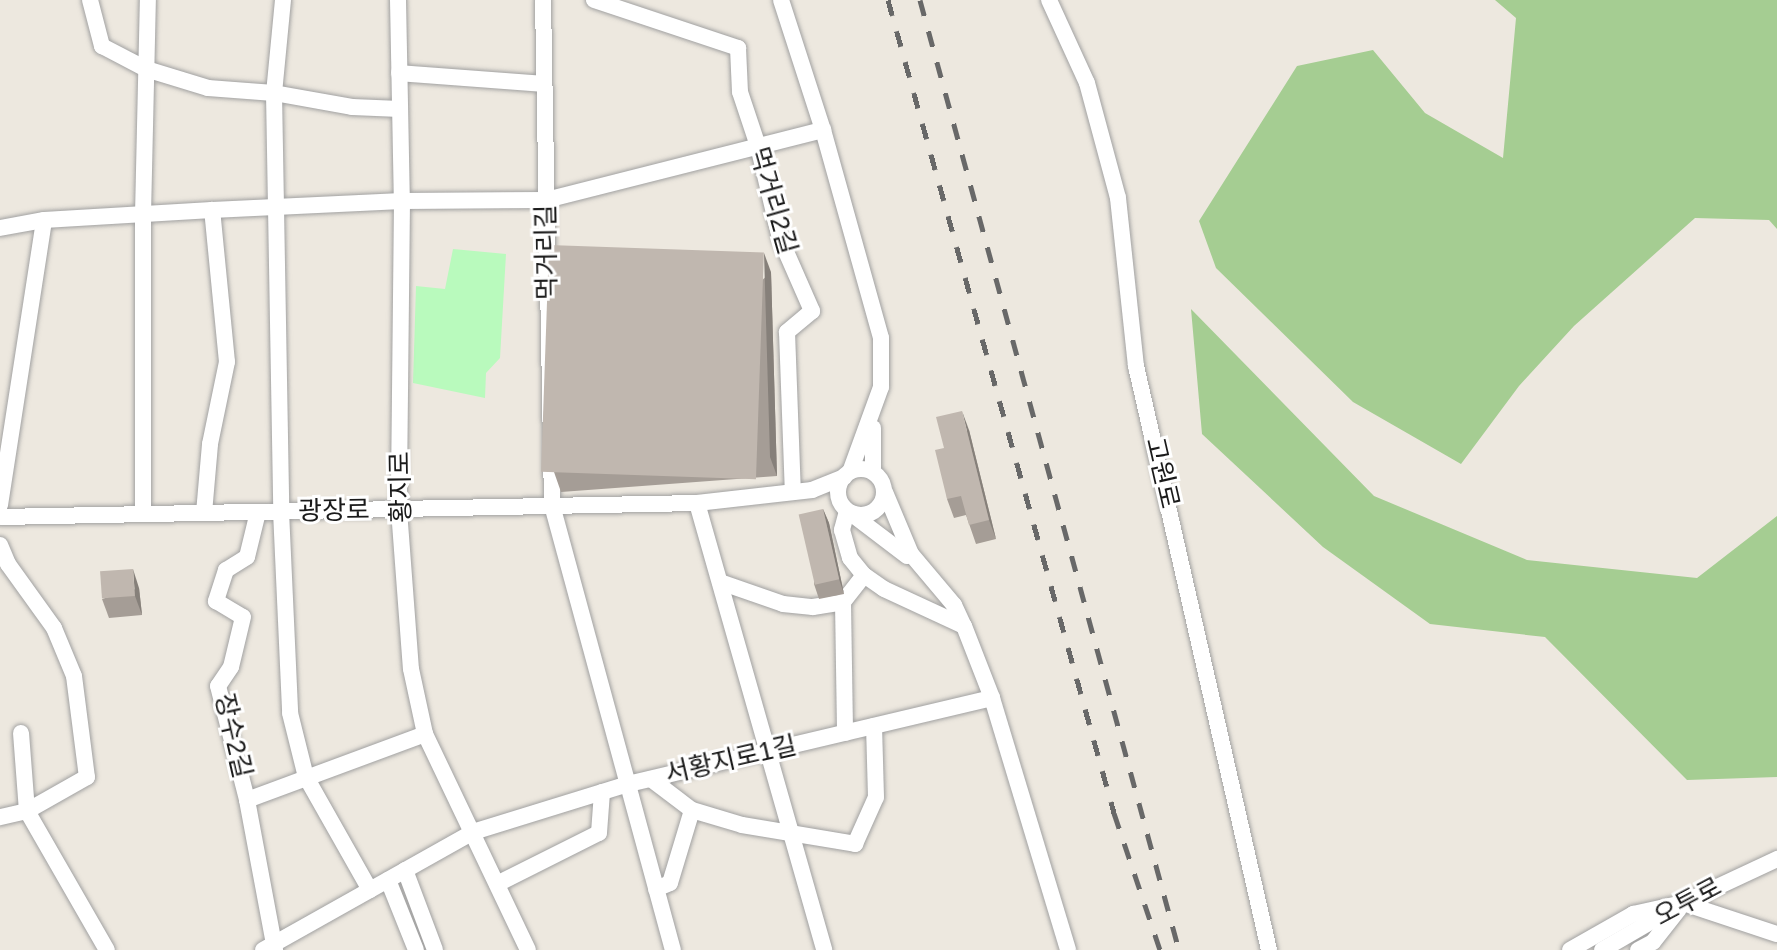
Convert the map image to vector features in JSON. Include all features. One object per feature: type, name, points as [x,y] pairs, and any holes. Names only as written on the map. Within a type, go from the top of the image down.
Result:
[{"type":"street","points":[[90,0],[102,46],[146,69],[208,88],[274,93],[352,107],[400,109]]},
{"type":"street","points":[[143,514],[143,215],[148,0]]},
{"type":"street","points":[[283,0],[274,93],[281,511],[290,713],[306,777],[370,890]]},
{"type":"street","name":"황지로","points":[[398,0],[402,201],[399,510],[411,669],[425,734],[528,950]]},
{"type":"street","name":"먹거리길","points":[[543,0],[552,505],[673,950]]},
{"type":"street","name":"먹거리2길","points":[[594,0],[738,48],[740,92],[758,146],[780,238],[812,311],[787,332],[793,492]]},
{"type":"street","points":[[781,0],[823,130],[881,338],[882,374],[874,414],[873,472],[885,492],[903,539],[954,605],[964,626],[992,698],[1068,950]]},
{"type":"street","name":"고원로","points":[[1049,0],[1087,83],[1118,198],[1136,366],[1269,950]]},
{"type":"street","points":[[399,73],[544,84]]},
{"type":"street","points":[[0,228],[44,220],[212,210],[402,201],[546,200],[823,130]]},
{"type":"street","points":[[204,513],[210,444],[227,362],[212,210]]},
{"type":"street","points":[[0,505],[44,220]]},
{"type":"street","points":[[874,414],[838,491],[847,510],[842,530],[850,558],[864,575],[884,589],[964,626]]},
{"type":"street","points":[[847,474],[873,472]]},
{"type":"street","name":"광장로","points":[[0,517],[697,503],[812,490],[847,474]]},
{"type":"street","points":[[812,490],[847,510],[924,570]]},
{"type":"street","points":[[847,510],[874,512],[885,492]]},
{"type":"street","points":[[697,503],[824,950]]},
{"type":"street","name":"장수2길","points":[[258,512],[247,557],[226,570],[216,601],[243,617],[231,667],[218,686],[247,800],[270,948]]},
{"type":"street","points":[[0,545],[8,564],[54,628],[74,676],[87,777],[27,811],[0,817]]},
{"type":"street","points":[[845,733],[843,602],[864,575]]},
{"type":"street","points":[[720,582],[783,604],[813,607],[843,602]]},
{"type":"street","name":"서황지로1길","points":[[270,948],[473,832],[628,784],[992,698]]},
{"type":"street","points":[[651,779],[692,810],[742,825],[790,830],[855,844],[876,797],[874,726]]},
{"type":"street","points":[[21,733],[27,811],[107,950]]},
{"type":"street","points":[[247,800],[425,734]]},
{"type":"street","points":[[497,884],[599,833],[602,792]]},
{"type":"street","points":[[656,889],[670,883],[692,810]]},
{"type":"street","name":"오투로","points":[[1602,950],[1683,903],[1777,859]]},
{"type":"street","points":[[405,870],[435,950]]},
{"type":"street","points":[[388,880],[416,950]]},
{"type":"street","points":[[1638,950],[1653,942],[1683,903]]},
{"type":"street","points":[[1570,950],[1633,914],[1683,903],[1777,934]]},
{"type":"green space","points":[[1495,0],[1777,0],[1777,229],[1769,220],[1695,218],[1574,326],[1519,386],[1461,464],[1353,402],[1216,268],[1199,221],[1297,66],[1373,50],[1425,113],[1503,158],[1516,18]]},
{"type":"green space","points":[[453,249],[506,254],[500,358],[486,373],[485,398],[413,383],[416,286],[445,289]]},
{"type":"green space","points":[[1191,309],[1374,496],[1527,560],[1697,578],[1777,516],[1777,777],[1687,780],[1545,637],[1430,624],[1323,547],[1202,434]]},
{"type":"building","points":[[549,245],[764,253],[756,479],[541,472]]},
{"type":"building","points":[[962,411],[989,520],[969,525],[961,496],[947,499],[935,450],[944,448],[936,417]]},
{"type":"building","points":[[823,509],[839,579],[815,585],[799,515]]},
{"type":"building","points":[[133,569],[135,596],[102,598],[100,571]]},
{"type":"railway","points":[[888,0],[1114,813],[1160,950]]},
{"type":"railway","points":[[920,0],[1179,950]]}]
